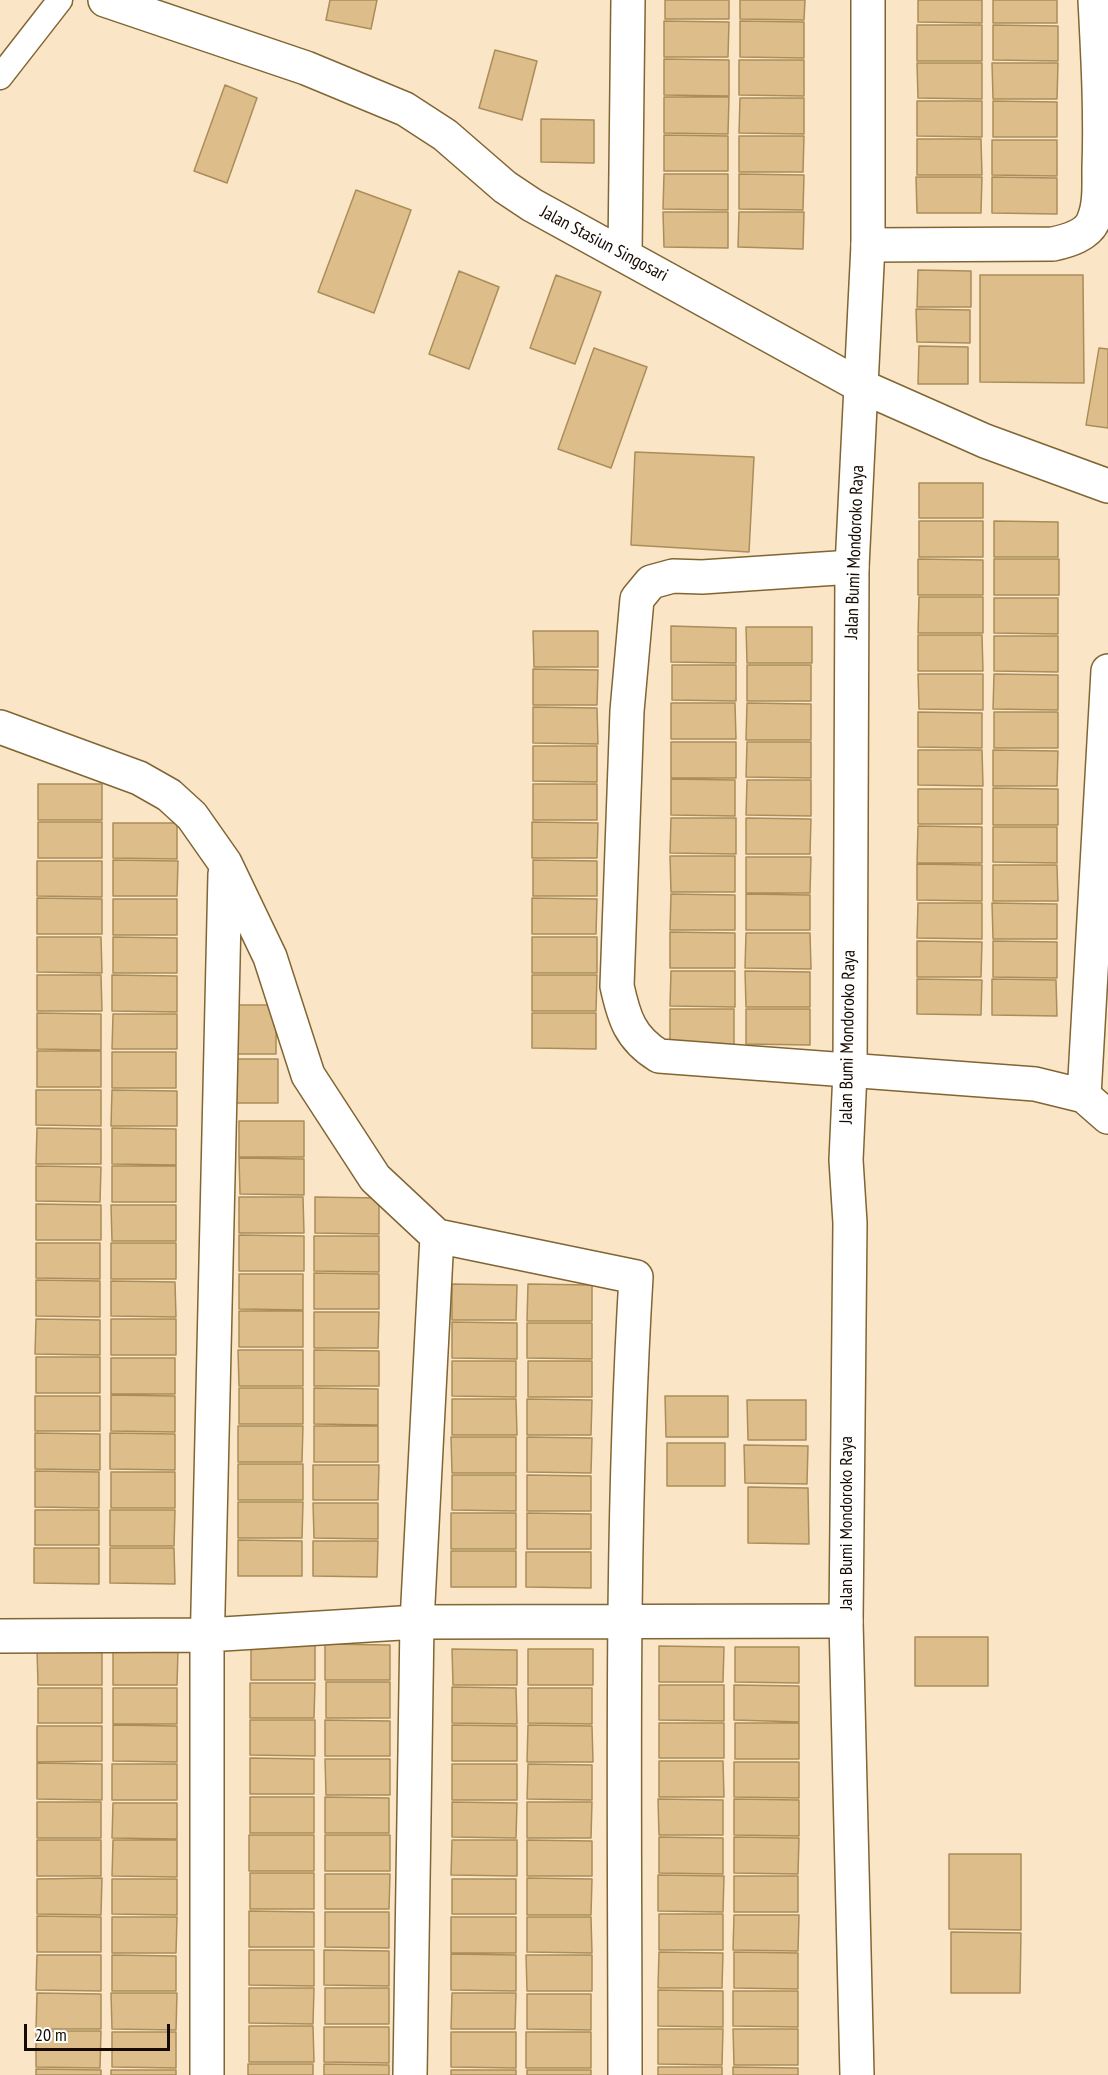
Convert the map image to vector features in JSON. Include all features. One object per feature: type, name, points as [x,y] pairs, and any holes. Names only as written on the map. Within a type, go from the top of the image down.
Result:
[{"type":"street","name":"Jalan Stasiun Singosari","points":[[105,0],[306,68],[405,109],[445,135],[505,187],[532,205],[625,254],[863,387],[985,441],[1108,486]]},
{"type":"street","points":[[625,254],[628,0]]},
{"type":"street","name":"Jalan Bumi Mondoroko Raya","points":[[857,2075],[846,1621],[850,1223],[846,1160],[850,1071],[852,567],[863,387],[868,245],[868,0]]},
{"type":"street","points":[[868,245],[1053,244],[1069,241],[1088,229],[1094,221],[1098,200],[1100,148],[1095,0]]},
{"type":"street","points":[[852,567],[702,577],[673,576],[651,582],[637,599],[627,711],[617,986],[627,1024],[634,1037],[659,1056],[1016,1082],[1096,1106],[1108,671]]},
{"type":"street","points":[[0,727],[139,778],[169,795],[192,816],[225,863],[270,957],[308,1075],[375,1178],[437,1236],[636,1277],[630,1385],[625,1619],[625,2075]]},
{"type":"street","points":[[207,2075],[207,1635],[225,863]]},
{"type":"street","points":[[410,2075],[417,1622],[437,1236]]},
{"type":"street","points":[[0,1636],[207,1635],[417,1622],[625,1619],[846,1621]]},
{"type":"lane","points":[[0,77],[60,0]]},
{"type":"building","points":[[330,0],[377,0],[371,29],[326,20]]},
{"type":"building","points":[[665,0],[729,0],[729,19],[665,19]]},
{"type":"building","points":[[740,0],[805,0],[804,20],[740,19]]},
{"type":"building","points":[[918,0],[982,0],[982,23],[918,22]]},
{"type":"building","points":[[993,0],[1057,0],[1057,23],[993,23]]},
{"type":"building","points":[[664,21],[729,22],[728,57],[664,57]]},
{"type":"building","points":[[740,21],[804,22],[804,58],[740,57]]},
{"type":"building","points":[[917,25],[982,25],[982,61],[917,61]]},
{"type":"building","points":[[993,25],[1058,26],[1058,61],[993,60]]},
{"type":"building","points":[[495,50],[537,61],[522,120],[479,108]]},
{"type":"building","points":[[664,59],[729,60],[729,96],[664,95]]},
{"type":"building","points":[[739,60],[804,60],[804,96],[739,95]]},
{"type":"building","points":[[917,63],[982,63],[982,99],[918,98]]},
{"type":"building","points":[[992,63],[1058,63],[1057,99],[993,99]]},
{"type":"building","points":[[225,85],[257,98],[227,183],[194,171]]},
{"type":"building","points":[[664,97],[729,97],[728,134],[664,133]]},
{"type":"building","points":[[740,98],[804,98],[804,134],[739,133]]},
{"type":"building","points":[[917,101],[982,101],[982,137],[917,136]]},
{"type":"building","points":[[993,101],[1057,102],[1057,137],[993,137]]},
{"type":"building","points":[[541,119],[594,120],[594,163],[541,162]]},
{"type":"building","points":[[664,135],[728,136],[728,171],[664,171]]},
{"type":"building","points":[[739,136],[804,136],[803,172],[739,172]]},
{"type":"building","points":[[917,139],[981,139],[982,175],[917,175]]},
{"type":"building","points":[[992,140],[1057,140],[1057,176],[992,175]]},
{"type":"building","points":[[664,174],[728,174],[728,210],[663,209]]},
{"type":"building","points":[[739,174],[804,175],[803,210],[739,209]]},
{"type":"building","points":[[916,177],[982,177],[981,213],[917,213]]},
{"type":"building","points":[[992,177],[1057,178],[1057,214],[992,213]]},
{"type":"building","points":[[356,190],[411,210],[374,313],[318,292]]},
{"type":"building","points":[[663,212],[728,212],[728,248],[664,247]]},
{"type":"building","points":[[739,212],[804,212],[803,249],[738,247]]},
{"type":"building","points":[[918,270],[971,271],[971,307],[917,307]]},
{"type":"building","points":[[459,271],[499,287],[469,369],[429,354]]},
{"type":"building","points":[[556,275],[601,292],[575,364],[530,348]]},
{"type":"building","points":[[980,275],[1083,275],[1084,383],[980,382]]},
{"type":"building","points":[[916,309],[970,310],[970,343],[917,342]]},
{"type":"building","points":[[919,346],[968,347],[968,384],[918,384]]},
{"type":"building","points":[[594,348],[647,367],[611,468],[558,449]]},
{"type":"building","points":[[1099,348],[1108,349],[1108,428],[1086,425]]},
{"type":"building","points":[[635,452],[754,457],[749,552],[631,545]]},
{"type":"building","points":[[919,483],[983,483],[983,518],[919,518]]},
{"type":"building","points":[[919,521],[983,521],[983,557],[919,557]]},
{"type":"building","points":[[994,521],[1058,522],[1058,557],[994,557]]},
{"type":"building","points":[[918,559],[983,560],[983,595],[918,595]]},
{"type":"building","points":[[994,559],[1059,559],[1059,595],[994,595]]},
{"type":"building","points":[[919,597],[983,597],[983,633],[918,633]]},
{"type":"building","points":[[994,598],[1058,598],[1058,634],[994,633]]},
{"type":"building","points":[[671,626],[736,628],[736,663],[671,662]]},
{"type":"building","points":[[746,627],[812,627],[812,663],[747,663]]},
{"type":"building","points":[[533,631],[598,631],[598,667],[534,667]]},
{"type":"building","points":[[918,635],[982,635],[983,671],[918,671]]},
{"type":"building","points":[[994,636],[1058,636],[1058,672],[994,671]]},
{"type":"building","points":[[672,665],[736,665],[736,701],[672,700]]},
{"type":"building","points":[[747,665],[811,665],[811,701],[747,701]]},
{"type":"building","points":[[533,669],[598,670],[597,705],[533,705]]},
{"type":"building","points":[[918,674],[983,674],[983,710],[919,709]]},
{"type":"building","points":[[994,674],[1058,675],[1058,710],[993,709]]},
{"type":"building","points":[[671,703],[735,703],[736,739],[671,739]]},
{"type":"building","points":[[747,703],[811,704],[811,740],[746,740]]},
{"type":"building","points":[[533,707],[597,708],[598,744],[533,743]]},
{"type":"building","points":[[918,712],[982,713],[982,748],[918,747]]},
{"type":"building","points":[[994,712],[1058,712],[1058,748],[994,748]]},
{"type":"building","points":[[671,742],[736,742],[736,778],[671,778]]},
{"type":"building","points":[[747,742],[811,742],[811,778],[746,777]]},
{"type":"building","points":[[533,746],[597,746],[597,782],[533,781]]},
{"type":"building","points":[[918,750],[982,750],[983,786],[918,785]]},
{"type":"building","points":[[993,750],[1058,751],[1057,786],[993,786]]},
{"type":"building","points":[[671,779],[735,780],[735,816],[671,815]]},
{"type":"building","points":[[747,780],[811,780],[811,816],[746,815]]},
{"type":"building","points":[[38,784],[102,784],[102,820],[38,820]]},
{"type":"building","points":[[533,784],[597,784],[597,820],[533,820]]},
{"type":"building","points":[[993,788],[1058,789],[1058,825],[993,825]]},
{"type":"building","points":[[918,789],[982,789],[982,824],[918,824]]},
{"type":"building","points":[[671,818],[736,818],[736,854],[670,853]]},
{"type":"building","points":[[746,818],[811,819],[810,854],[746,854]]},
{"type":"building","points":[[38,822],[102,822],[102,858],[38,858]]},
{"type":"building","points":[[532,822],[598,823],[597,858],[532,858]]},
{"type":"building","points":[[113,823],[177,823],[177,859],[113,858]]},
{"type":"building","points":[[918,826],[982,827],[982,863],[917,863]]},
{"type":"building","points":[[993,827],[1057,827],[1057,863],[993,862]]},
{"type":"building","points":[[670,856],[735,856],[735,892],[671,892]]},
{"type":"building","points":[[746,857],[811,857],[810,893],[746,893]]},
{"type":"building","points":[[113,860],[178,861],[177,896],[113,896]]},
{"type":"building","points":[[533,860],[597,861],[597,896],[533,896]]},
{"type":"building","points":[[37,861],[102,861],[102,897],[37,896]]},
{"type":"building","points":[[917,864],[982,865],[982,901],[917,900]]},
{"type":"building","points":[[993,865],[1057,865],[1058,901],[993,901]]},
{"type":"building","points":[[671,894],[735,895],[735,930],[670,930]]},
{"type":"building","points":[[746,894],[810,895],[810,930],[746,930]]},
{"type":"building","points":[[37,898],[102,899],[102,934],[37,934]]},
{"type":"building","points":[[532,898],[597,899],[596,934],[532,934]]},
{"type":"building","points":[[113,899],[177,899],[177,935],[113,935]]},
{"type":"building","points":[[918,903],[982,903],[982,939],[917,938]]},
{"type":"building","points":[[992,903],[1057,904],[1057,939],[993,939]]},
{"type":"building","points":[[670,932],[735,933],[735,968],[670,968]]},
{"type":"building","points":[[746,933],[810,933],[811,969],[745,968]]},
{"type":"building","points":[[37,937],[101,937],[102,973],[37,972]]},
{"type":"building","points":[[113,937],[177,938],[177,973],[113,973]]},
{"type":"building","points":[[532,937],[597,937],[597,973],[532,973]]},
{"type":"building","points":[[917,941],[982,942],[981,977],[917,977]]},
{"type":"building","points":[[993,941],[1057,942],[1057,978],[993,977]]},
{"type":"building","points":[[671,971],[735,971],[735,1007],[670,1006]]},
{"type":"building","points":[[745,971],[810,972],[810,1007],[746,1007]]},
{"type":"building","points":[[37,975],[101,975],[102,1011],[37,1011]]},
{"type":"building","points":[[112,975],[177,976],[177,1012],[112,1011]]},
{"type":"building","points":[[532,975],[597,975],[596,1011],[532,1011]]},
{"type":"building","points":[[917,979],[982,980],[981,1015],[917,1014]]},
{"type":"building","points":[[992,979],[1056,980],[1057,1016],[992,1015]]},
{"type":"building","points":[[225,1005],[276,1005],[276,1054],[224,1054]]},
{"type":"building","points":[[670,1009],[734,1009],[734,1045],[670,1045]]},
{"type":"building","points":[[746,1009],[810,1009],[810,1045],[746,1044]]},
{"type":"building","points":[[37,1013],[101,1014],[101,1050],[37,1049]]},
{"type":"building","points":[[532,1013],[596,1013],[596,1049],[532,1048]]},
{"type":"building","points":[[113,1014],[177,1014],[177,1049],[112,1049]]},
{"type":"building","points":[[37,1051],[101,1051],[101,1087],[37,1087]]},
{"type":"building","points":[[112,1052],[176,1052],[176,1088],[112,1088]]},
{"type":"building","points":[[230,1059],[278,1059],[278,1103],[230,1103]]},
{"type":"building","points":[[36,1090],[101,1090],[101,1126],[36,1125]]},
{"type":"building","points":[[112,1090],[177,1091],[177,1126],[111,1126]]},
{"type":"building","points":[[239,1121],[304,1121],[304,1157],[239,1157]]},
{"type":"building","points":[[37,1128],[101,1129],[101,1164],[36,1164]]},
{"type":"building","points":[[112,1128],[176,1129],[176,1165],[112,1164]]},
{"type":"building","points":[[239,1158],[304,1159],[304,1195],[240,1194]]},
{"type":"building","points":[[36,1166],[101,1167],[100,1202],[36,1201]]},
{"type":"building","points":[[112,1166],[176,1166],[176,1202],[112,1202]]},
{"type":"building","points":[[239,1197],[303,1197],[304,1233],[239,1233]]},
{"type":"building","points":[[315,1197],[379,1198],[379,1234],[315,1233]]},
{"type":"building","points":[[36,1204],[101,1205],[101,1240],[36,1240]]},
{"type":"building","points":[[111,1205],[176,1205],[176,1241],[112,1241]]},
{"type":"building","points":[[239,1235],[304,1236],[304,1271],[239,1271]]},
{"type":"building","points":[[314,1236],[379,1236],[379,1272],[314,1271]]},
{"type":"building","points":[[36,1243],[100,1243],[100,1279],[36,1278]]},
{"type":"building","points":[[111,1243],[176,1243],[176,1279],[111,1279]]},
{"type":"building","points":[[314,1273],[379,1274],[379,1309],[314,1309]]},
{"type":"building","points":[[239,1274],[303,1274],[303,1310],[239,1309]]},
{"type":"building","points":[[36,1280],[100,1281],[100,1317],[36,1316]]},
{"type":"building","points":[[111,1281],[175,1282],[176,1317],[111,1316]]},
{"type":"building","points":[[452,1284],[517,1285],[516,1320],[452,1320]]},
{"type":"building","points":[[528,1284],[592,1285],[592,1321],[527,1321]]},
{"type":"building","points":[[239,1311],[303,1311],[303,1347],[239,1347]]},
{"type":"building","points":[[314,1312],[379,1312],[378,1348],[314,1348]]},
{"type":"building","points":[[36,1319],[100,1320],[100,1355],[35,1354]]},
{"type":"building","points":[[111,1319],[176,1319],[176,1355],[111,1355]]},
{"type":"building","points":[[452,1322],[517,1323],[517,1359],[452,1358]]},
{"type":"building","points":[[527,1323],[592,1323],[592,1359],[527,1358]]},
{"type":"building","points":[[238,1350],[303,1350],[303,1386],[239,1386]]},
{"type":"building","points":[[314,1350],[379,1351],[379,1386],[314,1386]]},
{"type":"building","points":[[36,1357],[100,1357],[100,1393],[36,1393]]},
{"type":"building","points":[[111,1358],[175,1358],[175,1394],[111,1394]]},
{"type":"building","points":[[452,1361],[516,1361],[516,1397],[452,1396]]},
{"type":"building","points":[[528,1361],[592,1361],[592,1397],[528,1397]]},
{"type":"building","points":[[239,1388],[303,1388],[303,1424],[239,1424]]},
{"type":"building","points":[[314,1388],[378,1389],[378,1425],[314,1424]]},
{"type":"building","points":[[111,1395],[175,1396],[175,1432],[111,1431]]},
{"type":"building","points":[[35,1396],[100,1396],[100,1431],[35,1431]]},
{"type":"building","points":[[665,1396],[728,1396],[728,1437],[666,1437]]},
{"type":"building","points":[[452,1399],[516,1399],[517,1435],[452,1435]]},
{"type":"building","points":[[527,1399],[592,1400],[591,1435],[527,1435]]},
{"type":"building","points":[[747,1400],[806,1400],[806,1440],[748,1440]]},
{"type":"building","points":[[238,1426],[303,1426],[302,1462],[238,1462]]},
{"type":"building","points":[[314,1426],[378,1426],[378,1462],[314,1462]]},
{"type":"building","points":[[35,1433],[100,1434],[100,1470],[35,1469]]},
{"type":"building","points":[[110,1433],[175,1434],[175,1470],[110,1469]]},
{"type":"building","points":[[451,1437],[516,1437],[516,1473],[452,1473]]},
{"type":"building","points":[[527,1437],[592,1438],[591,1473],[527,1472]]},
{"type":"building","points":[[667,1443],[725,1443],[725,1486],[667,1486]]},
{"type":"building","points":[[744,1445],[808,1446],[807,1484],[745,1483]]},
{"type":"building","points":[[238,1464],[303,1464],[303,1500],[238,1500]]},
{"type":"building","points":[[313,1465],[379,1465],[378,1500],[313,1500]]},
{"type":"building","points":[[35,1471],[99,1472],[99,1508],[35,1507]]},
{"type":"building","points":[[111,1472],[175,1472],[175,1508],[111,1508]]},
{"type":"building","points":[[452,1475],[516,1475],[516,1511],[452,1510]]},
{"type":"building","points":[[527,1475],[591,1476],[591,1511],[527,1511]]},
{"type":"building","points":[[748,1487],[808,1488],[809,1544],[748,1543]]},
{"type":"building","points":[[238,1502],[303,1502],[302,1538],[238,1538]]},
{"type":"building","points":[[313,1503],[378,1503],[378,1539],[314,1538]]},
{"type":"building","points":[[35,1510],[99,1510],[99,1545],[35,1545]]},
{"type":"building","points":[[110,1510],[175,1510],[174,1546],[110,1546]]},
{"type":"building","points":[[451,1513],[516,1513],[516,1549],[451,1549]]},
{"type":"building","points":[[527,1513],[591,1514],[591,1549],[527,1549]]},
{"type":"building","points":[[238,1540],[302,1541],[302,1576],[238,1576]]},
{"type":"building","points":[[313,1541],[378,1541],[377,1577],[313,1576]]},
{"type":"building","points":[[34,1548],[99,1548],[99,1584],[34,1583]]},
{"type":"building","points":[[110,1548],[174,1548],[175,1584],[110,1583]]},
{"type":"building","points":[[451,1551],[516,1551],[516,1587],[451,1587]]},
{"type":"building","points":[[526,1552],[591,1552],[591,1588],[526,1587]]},
{"type":"building","points":[[915,1637],[988,1637],[988,1686],[915,1686]]},
{"type":"building","points":[[251,1644],[315,1644],[315,1680],[251,1680]]},
{"type":"building","points":[[325,1644],[390,1645],[390,1680],[325,1680]]},
{"type":"building","points":[[659,1646],[724,1647],[723,1682],[659,1682]]},
{"type":"building","points":[[735,1647],[799,1647],[799,1683],[735,1682]]},
{"type":"building","points":[[37,1649],[102,1649],[102,1685],[38,1685]]},
{"type":"building","points":[[452,1649],[517,1650],[517,1685],[453,1685]]},
{"type":"building","points":[[528,1649],[593,1649],[593,1685],[528,1685]]},
{"type":"building","points":[[113,1650],[178,1650],[177,1685],[113,1685]]},
{"type":"building","points":[[326,1682],[390,1682],[390,1718],[326,1718]]},
{"type":"building","points":[[250,1683],[315,1683],[314,1718],[250,1718]]},
{"type":"building","points":[[659,1685],[724,1685],[724,1721],[659,1720]]},
{"type":"building","points":[[734,1685],[799,1686],[799,1722],[734,1720]]},
{"type":"building","points":[[452,1687],[516,1688],[517,1724],[452,1723]]},
{"type":"building","points":[[38,1688],[102,1688],[102,1723],[38,1723]]},
{"type":"building","points":[[113,1688],[177,1688],[177,1724],[113,1724]]},
{"type":"building","points":[[528,1688],[592,1688],[592,1724],[528,1723]]},
{"type":"building","points":[[250,1720],[315,1720],[315,1756],[250,1755]]},
{"type":"building","points":[[325,1720],[390,1721],[390,1756],[325,1756]]},
{"type":"building","points":[[659,1723],[724,1723],[724,1758],[659,1758]]},
{"type":"building","points":[[735,1723],[799,1723],[799,1759],[735,1759]]},
{"type":"building","points":[[113,1725],[177,1726],[177,1762],[113,1761]]},
{"type":"building","points":[[452,1725],[517,1726],[517,1761],[452,1761]]},
{"type":"building","points":[[528,1725],[592,1726],[593,1762],[527,1762]]},
{"type":"building","points":[[37,1726],[102,1726],[102,1761],[37,1762]]},
{"type":"building","points":[[250,1758],[314,1759],[314,1794],[250,1794]]},
{"type":"building","points":[[325,1759],[390,1759],[390,1795],[326,1795]]},
{"type":"building","points":[[659,1761],[723,1761],[724,1797],[659,1797]]},
{"type":"building","points":[[734,1762],[799,1762],[799,1798],[734,1797]]},
{"type":"building","points":[[37,1763],[102,1764],[102,1800],[37,1799]]},
{"type":"building","points":[[112,1764],[177,1764],[177,1800],[112,1800]]},
{"type":"building","points":[[452,1764],[517,1764],[517,1800],[452,1800]]},
{"type":"building","points":[[528,1764],[592,1765],[592,1800],[527,1799]]},
{"type":"building","points":[[250,1797],[314,1797],[314,1833],[250,1833]]},
{"type":"building","points":[[325,1797],[389,1798],[389,1833],[325,1833]]},
{"type":"building","points":[[658,1799],[723,1800],[723,1835],[659,1835]]},
{"type":"building","points":[[734,1799],[799,1800],[799,1836],[734,1835]]},
{"type":"building","points":[[37,1802],[101,1802],[101,1838],[37,1838]]},
{"type":"building","points":[[452,1802],[517,1803],[516,1838],[452,1837]]},
{"type":"building","points":[[527,1802],[592,1802],[591,1838],[527,1838]]},
{"type":"building","points":[[113,1803],[177,1803],[177,1839],[112,1838]]},
{"type":"building","points":[[249,1835],[314,1835],[314,1871],[249,1871]]},
{"type":"building","points":[[325,1835],[390,1835],[390,1871],[325,1871]]},
{"type":"building","points":[[659,1837],[723,1838],[723,1874],[659,1873]]},
{"type":"building","points":[[734,1837],[799,1838],[798,1874],[734,1873]]},
{"type":"building","points":[[37,1840],[101,1840],[101,1876],[37,1876]]},
{"type":"building","points":[[113,1840],[177,1840],[177,1877],[112,1876]]},
{"type":"building","points":[[452,1840],[517,1840],[517,1876],[451,1875]]},
{"type":"building","points":[[527,1840],[592,1841],[592,1876],[527,1876]]},
{"type":"building","points":[[949,1854],[1021,1854],[1021,1930],[949,1929]]},
{"type":"building","points":[[250,1873],[314,1873],[314,1909],[250,1909]]},
{"type":"building","points":[[325,1874],[390,1874],[389,1909],[325,1909]]},
{"type":"building","points":[[658,1875],[724,1876],[723,1912],[658,1911]]},
{"type":"building","points":[[734,1876],[798,1876],[798,1912],[734,1912]]},
{"type":"building","points":[[102,1878],[101,1915],[37,1914],[37,1879]]},
{"type":"building","points":[[527,1878],[592,1879],[591,1915],[527,1915]]},
{"type":"building","points":[[112,1879],[177,1879],[177,1915],[112,1914]]},
{"type":"building","points":[[452,1879],[516,1879],[516,1914],[452,1914]]},
{"type":"building","points":[[249,1911],[314,1912],[314,1947],[249,1947]]},
{"type":"building","points":[[325,1912],[389,1912],[389,1948],[325,1947]]},
{"type":"building","points":[[659,1914],[723,1914],[723,1950],[659,1950]]},
{"type":"building","points":[[734,1915],[799,1915],[798,1951],[733,1950]]},
{"type":"building","points":[[37,1916],[101,1917],[101,1952],[37,1952]]},
{"type":"building","points":[[112,1917],[177,1917],[176,1953],[112,1953]]},
{"type":"building","points":[[451,1917],[516,1917],[516,1953],[451,1953]]},
{"type":"building","points":[[527,1917],[591,1917],[592,1953],[527,1952]]},
{"type":"building","points":[[951,1932],[1021,1933],[1020,1993],[951,1993]]},
{"type":"building","points":[[249,1950],[314,1950],[314,1986],[249,1985]]},
{"type":"building","points":[[324,1950],[389,1951],[389,1986],[324,1985]]},
{"type":"building","points":[[659,1952],[723,1953],[722,1988],[658,1988]]},
{"type":"building","points":[[734,1952],[798,1953],[798,1989],[734,1988]]},
{"type":"building","points":[[451,1954],[516,1955],[516,1991],[451,1990]]},
{"type":"building","points":[[37,1955],[101,1955],[101,1991],[36,1990]]},
{"type":"building","points":[[112,1955],[176,1956],[176,1991],[112,1991]]},
{"type":"building","points":[[526,1955],[592,1955],[592,1991],[527,1991]]},
{"type":"building","points":[[249,1988],[314,1988],[313,2024],[249,2023]]},
{"type":"building","points":[[325,1988],[389,1988],[389,2024],[325,2024]]},
{"type":"building","points":[[658,1990],[723,1991],[723,2027],[658,2026]]},
{"type":"building","points":[[733,1991],[798,1991],[798,2027],[733,2026]]},
{"type":"building","points":[[37,1993],[101,1994],[101,2029],[36,2029]]},
{"type":"building","points":[[111,1993],[177,1993],[176,2030],[112,2029]]},
{"type":"building","points":[[452,1993],[516,1993],[515,2029],[451,2029]]},
{"type":"building","points":[[527,1994],[591,1994],[591,2030],[527,2029]]},
{"type":"building","points":[[249,2026],[313,2026],[314,2062],[249,2062]]},
{"type":"building","points":[[324,2027],[389,2027],[389,2063],[324,2062]]},
{"type":"building","points":[[658,2029],[723,2029],[722,2065],[658,2064]]},
{"type":"building","points":[[733,2029],[798,2029],[798,2065],[734,2065]]},
{"type":"building","points":[[36,2031],[101,2031],[100,2068],[36,2067]]},
{"type":"building","points":[[112,2032],[176,2032],[176,2068],[112,2067]]},
{"type":"building","points":[[451,2032],[516,2032],[516,2068],[451,2067]]},
{"type":"building","points":[[526,2032],[591,2032],[591,2068],[526,2068]]},
{"type":"building","points":[[248,2064],[313,2064],[313,2075],[248,2075]]},
{"type":"building","points":[[324,2064],[389,2065],[389,2075],[324,2075]]},
{"type":"building","points":[[658,2067],[722,2067],[722,2075],[658,2075]]},
{"type":"building","points":[[733,2067],[798,2068],[798,2075],[733,2075]]},
{"type":"building","points":[[36,2069],[101,2070],[101,2075],[36,2075]]},
{"type":"building","points":[[111,2070],[176,2070],[176,2075],[111,2075]]},
{"type":"building","points":[[451,2070],[516,2070],[516,2075],[451,2075]]},
{"type":"building","points":[[527,2070],[591,2070],[591,2075],[527,2075]]}]
